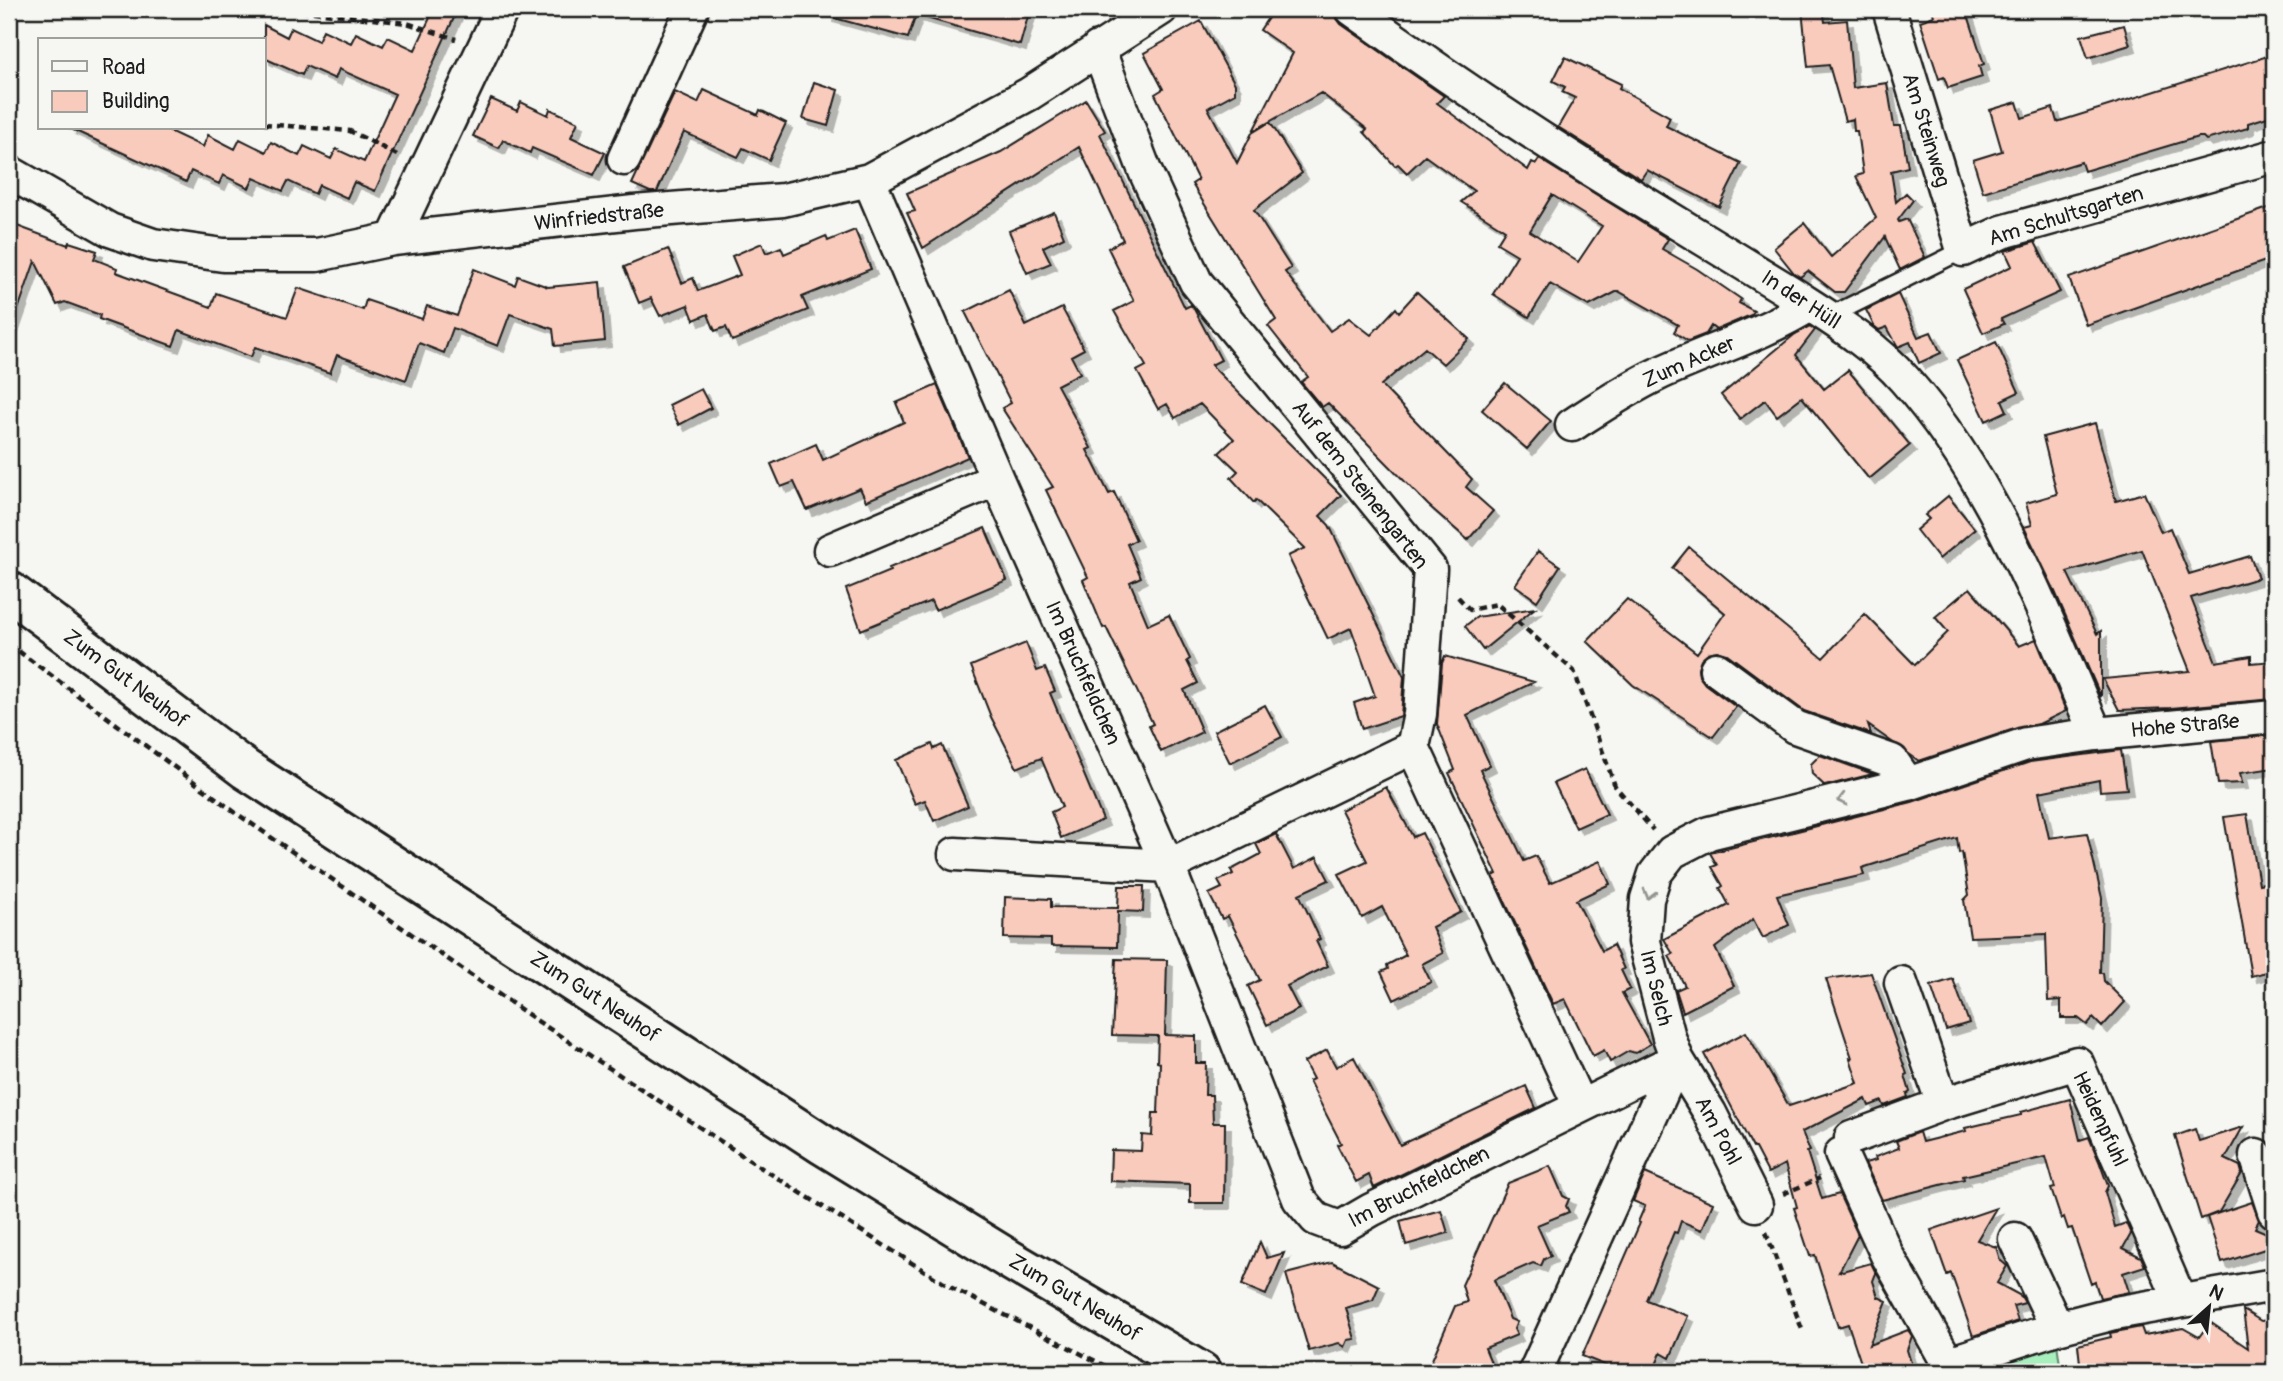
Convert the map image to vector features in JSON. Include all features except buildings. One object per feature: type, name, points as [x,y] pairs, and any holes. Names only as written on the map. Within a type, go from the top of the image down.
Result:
[{"type":"main road","name":"Zum Gut Neuhof","points":[[9,591],[245,769],[823,1145],[1010,1260],[1202,1372]]},
{"type":"street","points":[[393,239],[502,9]]},
{"type":"street","points":[[624,159],[692,9]]},
{"type":"street","name":"Winfriedstraße","points":[[9,172],[110,230],[153,245],[223,255],[317,255],[393,239],[634,212],[783,200],[869,180],[1029,94],[1161,9]]},
{"type":"street","name":"In der Hüll","points":[[1352,9],[1553,148],[1819,311],[1873,349],[1905,379],[1962,454],[2017,551],[2096,733]]},
{"type":"street","name":"Am Steinweg","points":[[1889,9],[1963,250]]},
{"type":"street","name":"Auf dem Steinengarten","points":[[1098,48],[1145,171],[1196,282],[1430,569],[1420,714],[1413,747]]},
{"type":"street","name":"Am Schultsgarten","points":[[1963,250],[2002,232],[2274,156]]},
{"type":"street","name":"Im Bruchfeldchen","points":[[869,180],[997,480],[1168,866],[1299,1199],[1316,1219],[1340,1228],[1580,1106],[1673,1048]]},
{"type":"street","name":"Zum Acker","points":[[1572,425],[1626,390],[1658,374],[1757,332],[1819,311]]},
{"type":"street","points":[[830,550],[997,480]]},
{"type":"street","points":[[1716,668],[1795,727],[1892,761],[1908,784]]},
{"type":"street","name":"Hohe Straße","points":[[2096,733],[2274,717]]},
{"type":"street","name":"Im Selch","points":[[1673,1048],[1644,942],[1647,899],[1655,874],[1672,852],[1709,833],[1908,784],[2026,744],[2096,733]]},
{"type":"street","points":[[955,854],[1168,866],[1413,747],[1580,1106]]},
{"type":"street","points":[[1901,983],[1943,1104]]},
{"type":"street","points":[[1535,1372],[1673,1048]]},
{"type":"street","name":"Am Pohl","points":[[1673,1048],[1756,1205]]},
{"type":"street","name":"Heidenpfuhl","points":[[1846,1153],[1943,1104],[2077,1063],[2180,1300]]},
{"type":"street","points":[[1846,1153],[1887,1255],[1951,1368],[2057,1328],[2180,1300],[2274,1284]]},
{"type":"street","points":[[2256,1155],[2274,1211]]},
{"type":"street","points":[[2015,1239],[2057,1328]]},
{"type":"lane","name":"Am Schultsgarten","points":[[1819,311],[1963,250]]},
{"type":"path","points":[[289,9],[407,23],[483,48]]},
{"type":"path","points":[[266,124],[350,131],[425,169]]},
{"type":"path","points":[[1430,569],[1470,610],[1497,604],[1574,671],[1615,786],[1672,852]]},
{"type":"path","points":[[9,644],[236,813],[536,1020],[760,1167],[950,1287],[1117,1372]]},
{"type":"path","points":[[1803,1332],[1756,1205],[1846,1153]]},
{"type":"green space","points":[[2057,1343],[2061,1372],[2012,1372],[2010,1358]]}]
